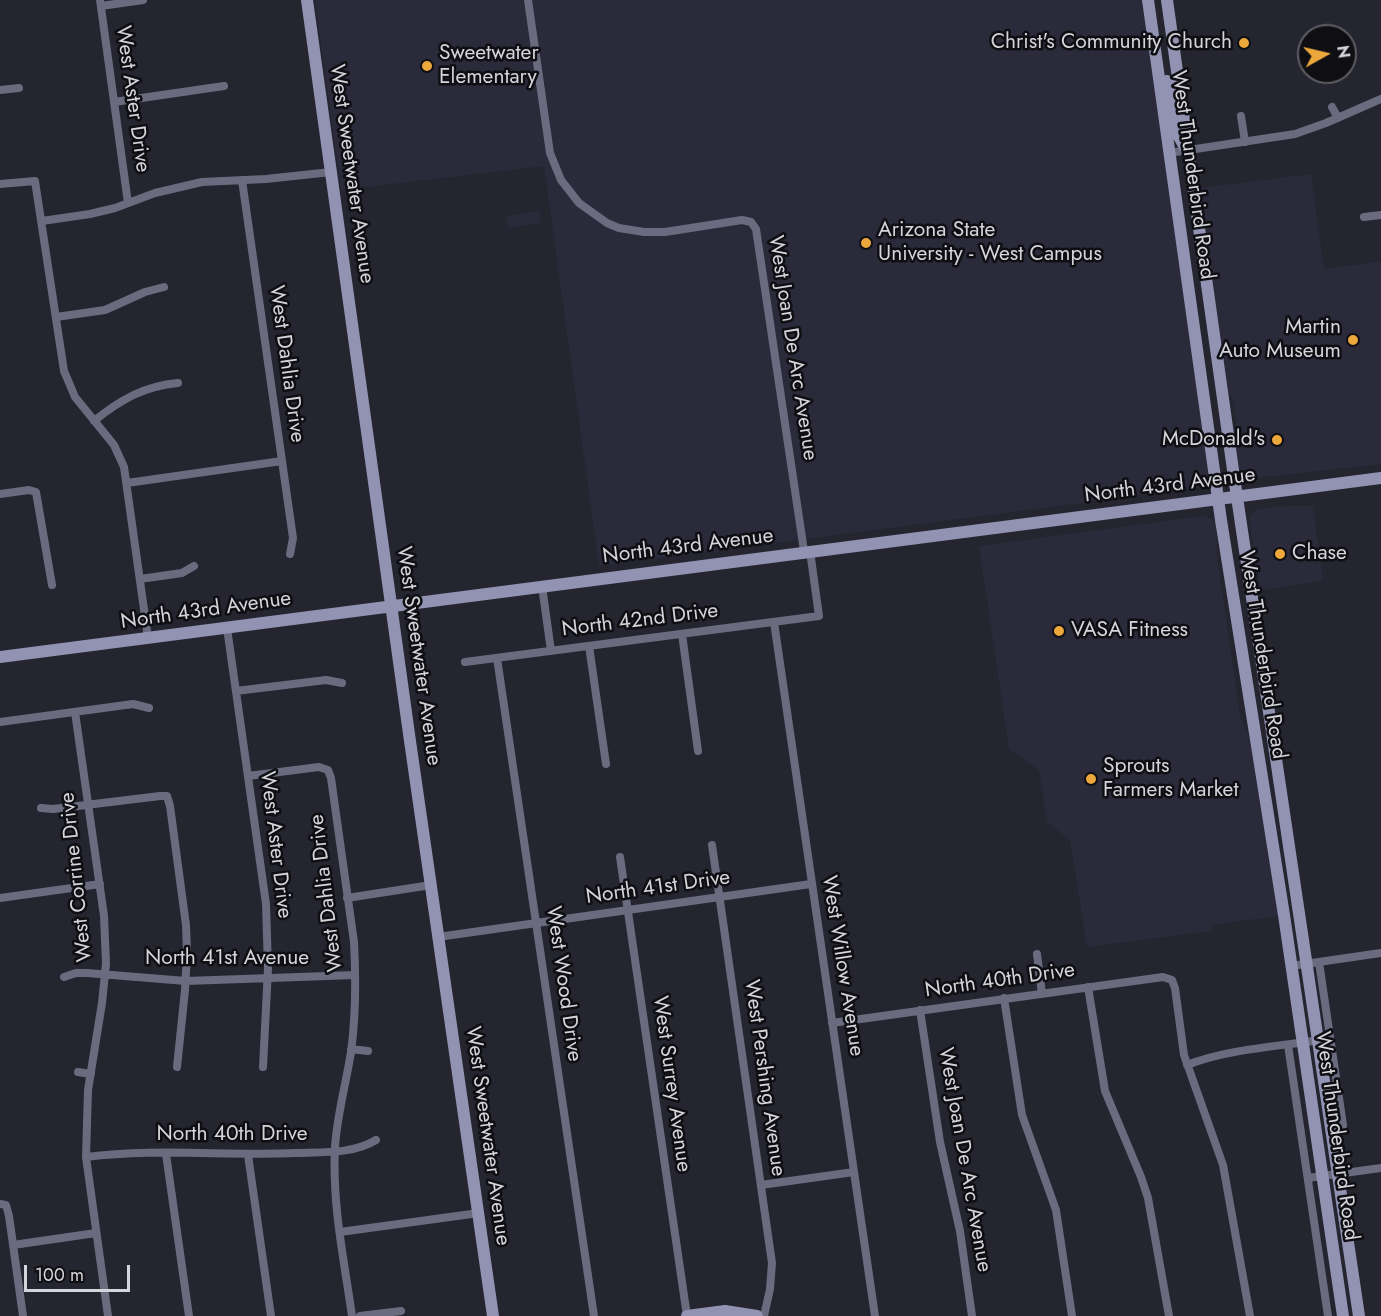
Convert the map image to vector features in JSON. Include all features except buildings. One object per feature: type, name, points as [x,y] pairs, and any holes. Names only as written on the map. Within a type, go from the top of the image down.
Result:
[{"type":"main road","name":"West Sweetwater Avenue","points":[[307,0],[493,1316]]},
{"type":"main road","name":"West Thunderbird Road","points":[[1148,0],[1218,500],[1303,1043],[1341,1316]]},
{"type":"main road","name":"West Thunderbird Road","points":[[1167,0],[1237,497],[1313,962],[1318,1040],[1359,1316]]},
{"type":"main road","points":[[1154,40],[1163,62],[1178,135],[1181,143],[1188,150]]},
{"type":"main road","points":[[1185,265],[1204,262]]},
{"type":"main road","name":"North 43rd Avenue","points":[[0,657],[1381,478]]},
{"type":"main road","points":[[687,1316],[725,1314],[757,1316]]},
{"type":"street","points":[[100,3],[143,0]]},
{"type":"street","name":"West Joan De Arc Avenue","points":[[528,0],[550,153],[558,175],[570,194],[599,219],[619,228],[644,232],[665,232],[742,220],[754,225],[758,237],[819,616]]},
{"type":"street","name":"West Aster Drive","points":[[100,3],[128,203]]},
{"type":"street","points":[[114,102],[224,86]]},
{"type":"street","points":[[0,90],[19,88]]},
{"type":"street","points":[[1169,153],[1295,134],[1381,99]]},
{"type":"street","points":[[1332,107],[1338,118]]},
{"type":"street","points":[[1241,116],[1245,142]]},
{"type":"street","points":[[42,221],[90,214],[202,182],[266,179],[331,172]]},
{"type":"street","name":"West Dahlia Drive","points":[[242,180],[293,538],[290,554]]},
{"type":"street","points":[[0,184],[35,181],[64,371],[75,398],[114,445],[124,467],[148,638]]},
{"type":"street","points":[[1364,217],[1381,215]]},
{"type":"street","points":[[56,317],[105,310],[144,292],[164,287]]},
{"type":"street","points":[[94,421],[128,396],[149,387],[178,383]]},
{"type":"street","points":[[127,483],[282,461]]},
{"type":"street","points":[[0,494],[29,490],[36,492],[52,585]]},
{"type":"street","points":[[140,579],[182,573],[194,567]]},
{"type":"street","points":[[542,586],[550,651]]},
{"type":"street","name":"North 42nd Drive","points":[[465,662],[819,616]]},
{"type":"street","name":"West Willow Avenue","points":[[774,622],[875,1316]]},
{"type":"street","name":"West Aster Drive","points":[[227,628],[266,904],[268,979],[263,1067]]},
{"type":"street","points":[[682,634],[698,752]]},
{"type":"street","points":[[589,646],[606,764]]},
{"type":"street","name":"West Wood Drive","points":[[497,658],[594,1316]]},
{"type":"street","points":[[236,691],[326,680],[342,683]]},
{"type":"street","points":[[0,722],[133,704],[149,708]]},
{"type":"street","name":"West Corrine Drive","points":[[75,712],[104,916],[105,974],[86,1112],[86,1157],[108,1316]]},
{"type":"street","name":"West Dahlia Drive","points":[[248,777],[319,767],[328,770],[354,942],[356,975],[351,1049],[335,1151],[335,1187],[352,1316]]},
{"type":"street","points":[[40,808],[53,809],[167,796],[186,925],[186,981],[177,1066]]},
{"type":"street","name":"West Pershing Avenue","points":[[712,845],[772,1263],[770,1289],[764,1316]]},
{"type":"street","name":"West Surrey Avenue","points":[[620,857],[687,1316]]},
{"type":"street","points":[[0,898],[100,884]]},
{"type":"street","points":[[347,898],[431,885]]},
{"type":"street","name":"North 41st Drive","points":[[438,937],[811,885]]},
{"type":"street","points":[[1291,966],[1381,953]]},
{"type":"street","points":[[1036,954],[1042,994]]},
{"type":"street","name":"West Thunderbird Road","points":[[1313,962],[1343,1125]]},
{"type":"street","name":"North 41st Avenue","points":[[64,977],[76,973],[186,981],[356,975]]},
{"type":"street","name":"North 40th Drive","points":[[832,1023],[1163,977],[1172,980],[1175,988],[1187,1065]]},
{"type":"street","points":[[1088,987],[1104,1091],[1148,1197],[1169,1316]]},
{"type":"street","points":[[1004,998],[1022,1115],[1056,1210],[1072,1316]]},
{"type":"street","name":"West Joan De Arc Avenue","points":[[920,1010],[940,1142],[962,1240],[972,1316]]},
{"type":"street","points":[[1250,1316],[1223,1165],[1187,1065],[1210,1057],[1318,1040]]},
{"type":"street","name":"West Thunderbird Road","points":[[1288,1045],[1327,1314],[1341,1316]]},
{"type":"street","points":[[351,1049],[368,1051]]},
{"type":"street","points":[[78,1072],[91,1074]]},
{"type":"street","name":"West Thunderbird Road","points":[[1330,1118],[1340,1107]]},
{"type":"street","name":"North 40th Drive","points":[[86,1157],[138,1153],[248,1155],[335,1151],[361,1148],[376,1140]]},
{"type":"street","points":[[166,1154],[189,1316]]},
{"type":"street","points":[[248,1155],[271,1316]]},
{"type":"street","points":[[1308,1178],[1381,1168]]},
{"type":"street","points":[[761,1185],[854,1172]]},
{"type":"street","points":[[3,1204],[13,1245],[23,1316]]},
{"type":"street","points":[[340,1232],[479,1213]]},
{"type":"street","points":[[13,1245],[96,1233]]},
{"type":"street","points":[[360,1316],[401,1311]]},
{"type":"shaded area","name":"Arizona State University - West Campus","points":[[315,0],[1143,0],[1211,486],[599,566],[544,166],[341,190]]},
{"type":"shaded area","points":[[1311,174],[1324,269],[1381,261],[1381,464],[1247,479],[1239,472],[1235,444],[1236,420],[1233,401],[1228,391],[1200,188]]},
{"type":"shaded area","points":[[540,211],[541,223],[508,228],[506,216]]},
{"type":"shaded area","points":[[1313,506],[1323,581],[1260,590],[1249,518],[1256,509]]},
{"type":"shaded area","points":[[1203,516],[1216,523],[1217,555],[1240,715],[1249,737],[1279,916],[1211,925],[1211,931],[1087,947],[1070,840],[1047,822],[1039,770],[1009,749],[979,546]]},
{"type":"place","name":"Christ's Community Church","points":[[1244,43]]},
{"type":"place","name":"Sweetwater Elementary","points":[[427,66]]},
{"type":"place","name":"Arizona State University - West Campus","points":[[866,243]]},
{"type":"place","name":"Martin Auto Museum","points":[[1353,340]]},
{"type":"place","name":"McDonald's","points":[[1277,440]]},
{"type":"place","name":"Chase","points":[[1280,554]]},
{"type":"place","name":"VASA Fitness","points":[[1059,631]]},
{"type":"place","name":"Sprouts Farmers Market","points":[[1091,779]]}]
